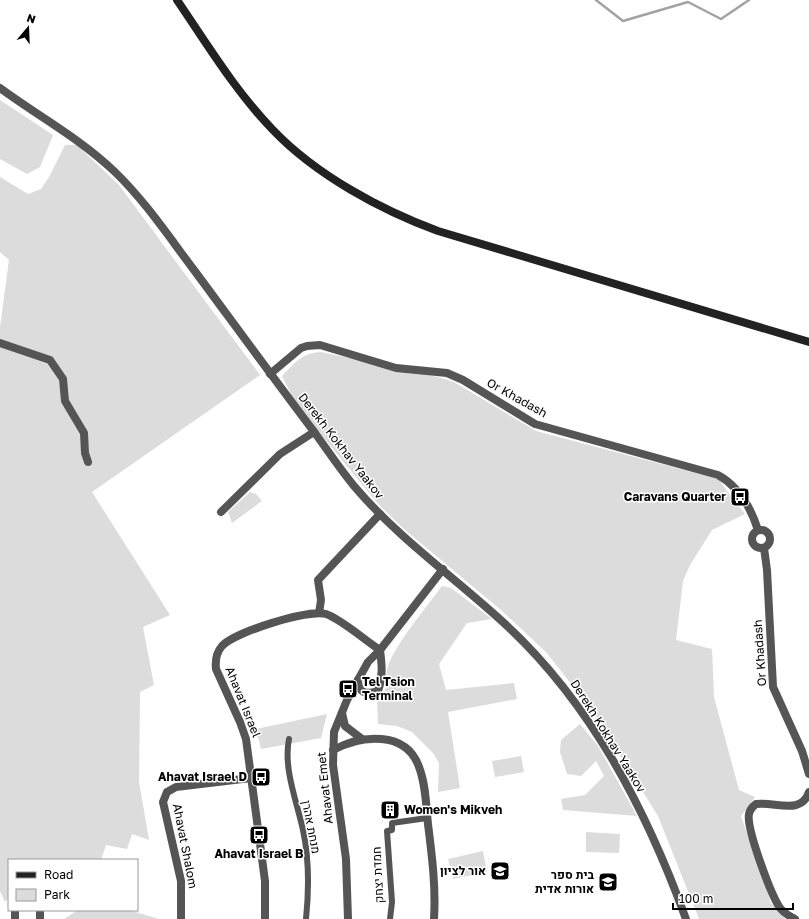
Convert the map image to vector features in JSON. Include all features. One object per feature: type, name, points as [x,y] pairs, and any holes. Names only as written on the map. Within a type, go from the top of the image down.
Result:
[{"type":"main road","points":[[178,0],[219,61],[258,114],[273,131],[294,150],[318,168],[374,202],[416,223],[438,231],[809,342]]},
{"type":"street","name":"Derekh Kokhav Yaakov","points":[[0,88],[88,147],[132,189],[171,239],[352,483],[380,514],[521,640],[555,676],[579,708],[617,768],[641,812],[664,861],[686,919]]},
{"type":"street","points":[[0,343],[50,360],[63,379],[65,401],[84,433],[85,453],[88,462]]},
{"type":"street","name":"Or Khadash","points":[[270,374],[301,348],[315,345],[329,347],[396,368],[447,373],[463,380],[535,424],[718,475],[729,483],[746,503],[753,514],[758,530]]},
{"type":"street","points":[[221,512],[280,454],[314,432]]},
{"type":"street","points":[[319,613],[320,600],[318,580],[380,514]]},
{"type":"street","points":[[758,530],[764,530],[770,535],[770,544],[764,548],[757,547],[752,540],[753,534],[758,530]]},
{"type":"street","name":"Or Khadash","points":[[764,548],[767,570],[773,687],[802,751],[809,774]]},
{"type":"street","name":"Ahavat Emet","points":[[348,919],[346,859],[333,750],[334,732],[342,712],[368,662],[380,650],[443,569]]},
{"type":"street","name":"Ahavat Israel","points":[[265,919],[265,881],[246,739],[216,669],[215,662],[218,652],[225,643],[257,629],[301,614],[319,613],[336,620],[380,650]]},
{"type":"street","points":[[358,680],[358,688],[361,692],[369,694],[378,691],[381,682],[382,669],[380,650]]},
{"type":"street","points":[[342,712],[342,720],[349,732],[362,739]]},
{"type":"street","name":"מנחת אהרן","points":[[289,739],[289,762],[303,832],[308,869],[306,919]]},
{"type":"street","points":[[333,750],[346,743],[362,739],[387,739],[409,750],[417,762],[422,777],[434,865],[434,919]]},
{"type":"street","name":"Ahavat Shalom","points":[[181,919],[181,881],[164,809],[164,796],[167,792],[176,788],[251,778]]},
{"type":"street","points":[[795,919],[786,914],[776,901],[752,837],[748,815],[751,808],[756,804],[790,807],[798,805],[803,802],[809,792]]},
{"type":"street","name":"חמדת יצחק","points":[[390,919],[392,902],[386,830],[392,830],[392,823],[427,818]]},
{"type":"green space","points":[[0,100],[53,135],[40,167],[27,174],[0,159]]},
{"type":"green space","points":[[65,145],[77,145],[119,185],[260,375],[92,492],[170,615],[143,627],[154,685],[140,692],[139,782],[149,840],[132,834],[127,849],[106,845],[101,859],[8,859],[8,899],[5,902],[0,891],[0,327],[9,260],[0,252],[0,177],[28,194],[41,189],[49,177]]},
{"type":"green space","points":[[321,352],[438,377],[454,382],[536,431],[718,479],[745,514],[712,530],[690,565],[683,581],[676,640],[712,649],[714,697],[739,790],[755,797],[741,816],[771,903],[785,919],[699,919],[658,816],[591,709],[546,652],[501,610],[405,530],[379,505],[292,396],[282,376],[303,357],[308,354]]},
{"type":"green space","points":[[250,492],[256,494],[262,501],[232,523],[228,512]]},
{"type":"green space","points":[[442,586],[451,588],[492,619],[467,623],[439,664],[446,690],[514,683],[517,699],[448,712],[460,788],[438,792],[439,763],[433,753],[412,732],[397,726],[378,724],[377,699],[384,693],[388,666],[392,657],[412,626]]},
{"type":"green space","points":[[327,714],[321,738],[261,749],[256,729]]},
{"type":"green space","points":[[580,724],[598,746],[637,816],[563,810],[561,799],[585,795],[604,776],[596,761],[581,776],[567,774],[560,752],[561,740]]},
{"type":"green space","points":[[521,756],[524,772],[495,777],[492,761]]},
{"type":"green space","points":[[586,832],[620,834],[619,853],[586,852]]},
{"type":"green space","points":[[483,851],[487,872],[453,879],[448,859]]},
{"type":"green space","points":[[76,911],[132,911],[159,919],[64,919]]},
{"type":"waterway","points":[[596,0],[623,21],[688,2],[721,19],[749,0]]},
{"type":"place","name":"Caravans Quarter","points":[[740,497]]},
{"type":"place","name":"Tel Tsion Terminal","points":[[348,689]]},
{"type":"place","name":"Ahavat Israel D","points":[[261,777]]},
{"type":"place","name":"Women's Mikveh","points":[[390,810]]},
{"type":"place","name":"Ahavat Israel B","points":[[259,835]]},
{"type":"place","name":"אור לציון","points":[[500,871]]},
{"type":"place","name":"בית ספר אורות אדית","points":[[608,882]]}]
